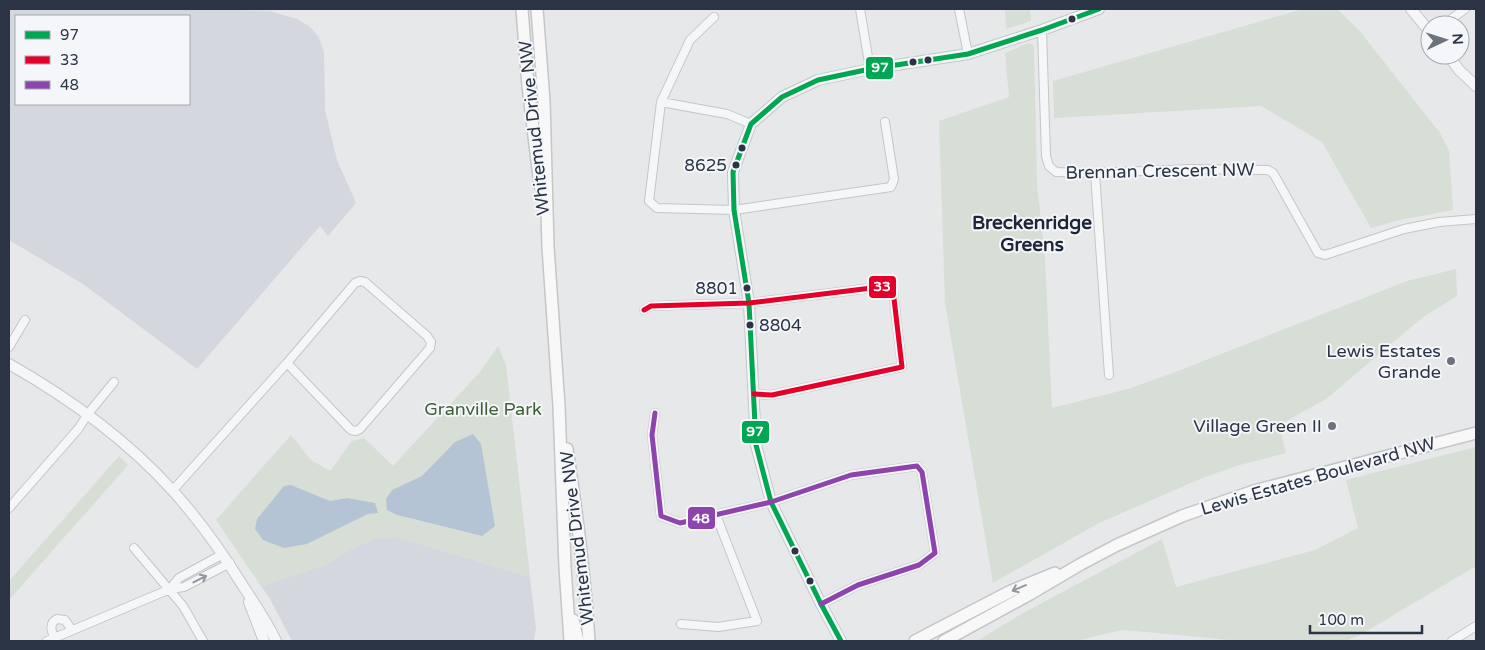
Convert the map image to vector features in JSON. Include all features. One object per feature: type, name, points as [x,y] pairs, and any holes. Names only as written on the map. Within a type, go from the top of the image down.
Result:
[{"type":"main road","name":"Whitemud Drive NW","points":[[522,9],[528,86],[548,247]]},
{"type":"main road","name":"Whitemud Drive NW","points":[[536,9],[544,101],[548,247],[559,406],[570,641]]},
{"type":"main road","name":"Whitemud Drive NW","points":[[559,406],[576,510],[589,641]]},
{"type":"main road","name":"Lewis Estates Boulevard NW","points":[[944,641],[1117,544],[1182,516],[1233,498],[1476,433]]},
{"type":"main road","name":"Lewis Estates Boulevard NW","points":[[915,641],[1011,591],[1080,564]]},
{"type":"main road","points":[[567,597],[578,641]]},
{"type":"street","points":[[860,9],[870,69]]},
{"type":"street","points":[[959,9],[968,54]]},
{"type":"street","points":[[841,641],[820,604],[771,502],[756,445],[749,303],[734,210],[733,172],[751,124],[782,97],[818,80],[870,69],[968,54],[1099,9]]},
{"type":"street","points":[[1412,9],[1420,19]]},
{"type":"street","points":[[714,17],[690,40],[661,102],[650,201],[657,208],[734,210],[891,188],[894,179],[885,122]]},
{"type":"street","name":"Brennan Crescent NW","points":[[1042,30],[1046,156],[1049,166],[1056,172],[1094,173],[1191,169],[1268,170],[1273,173],[1318,253],[1325,255],[1404,229],[1439,222],[1476,219]]},
{"type":"street","points":[[1455,65],[1476,86]]},
{"type":"street","points":[[661,102],[727,114],[751,124]]},
{"type":"street","points":[[1094,173],[1109,375]]},
{"type":"street","points":[[172,490],[287,363],[355,283],[360,280],[365,282],[427,336],[430,342],[430,348],[360,429],[356,431],[351,430],[287,363]]},
{"type":"street","points":[[644,310],[651,306],[749,303],[888,286],[893,290],[902,367],[772,394],[754,394]]},
{"type":"street","points":[[9,347],[25,320]]},
{"type":"street","points":[[9,364],[47,387],[87,415],[132,451],[172,490],[224,554],[264,617],[276,641]]},
{"type":"street","points":[[9,508],[79,428],[87,415],[114,382]]},
{"type":"street","points":[[655,413],[652,435],[661,516],[680,523],[771,502],[851,475],[918,466],[922,472],[935,553],[919,565],[858,585],[820,604]]},
{"type":"street","points":[[681,624],[718,627],[757,621],[716,515]]},
{"type":"street","points":[[134,548],[183,606],[203,641]]},
{"type":"street","points":[[170,589],[178,578],[224,554]]},
{"type":"street","points":[[50,639],[170,589],[184,587],[230,564]]},
{"type":"street","points":[[244,586],[264,641]]},
{"type":"street","points":[[50,639],[52,622],[57,619],[65,620],[72,630]]},
{"type":"street","points":[[1452,641],[1476,626]]},
{"type":"shaded area","points":[[9,9],[210,9],[270,11],[297,19],[309,26],[318,36],[324,52],[325,110],[337,160],[356,203],[328,236],[320,226],[197,369],[83,284],[9,240]]},
{"type":"shaded area","points":[[397,537],[530,577],[536,628],[534,641],[292,641],[261,586],[325,565],[353,548],[377,538]]},
{"type":"green space","points":[[1005,9],[1030,9],[1031,21],[1006,29]]},
{"type":"green space","points":[[1303,9],[1337,9],[1358,29],[1440,133],[1449,151],[1453,210],[1399,220],[1371,228],[1322,142],[1261,106],[1054,118],[1053,81]]},
{"type":"green space","points":[[1029,43],[1034,47],[1037,184],[1045,258],[1052,408],[1128,389],[1173,373],[1407,281],[1456,269],[1457,296],[1423,317],[1326,399],[1279,425],[1286,453],[1236,466],[1200,479],[1099,523],[993,583],[945,303],[939,121],[1009,97],[1005,53]]},
{"type":"green space","name":"Granville Park","points":[[498,346],[506,365],[530,577],[397,537],[377,538],[353,548],[325,565],[261,586],[216,520],[291,435],[311,460],[330,471],[352,441],[364,438],[393,466],[480,372]],"holes":[[[422,476],[482,536],[397,515],[387,510],[392,490]],[[291,485],[330,501],[347,498],[378,512],[368,514],[307,544]]]},
{"type":"green space","points":[[1476,447],[1476,566],[1360,635],[1346,641],[1241,641],[1125,630],[1076,641],[977,641],[1023,613],[1162,539],[1176,587],[1315,550],[1358,528],[1346,480]]},
{"type":"green space","points":[[119,456],[128,465],[9,600],[9,581]]},
{"type":"water","points":[[473,434],[481,444],[495,526],[482,536],[397,515],[387,510],[386,499],[392,490],[422,476],[455,442]]},
{"type":"water","points":[[291,485],[330,501],[347,498],[375,503],[378,513],[368,514],[307,544],[284,548],[263,540],[255,529],[257,519],[284,486]]},
{"type":"transit line","name":"97","points":[[841,641],[771,502],[756,445],[749,303],[734,210],[733,172],[751,124],[782,97],[818,80],[870,69],[968,54],[1099,9]]},
{"type":"transit line","name":"33","points":[[644,310],[651,306],[749,303],[888,286],[893,290],[902,367],[772,395],[754,394]]},
{"type":"transit line","name":"48","points":[[655,413],[652,435],[661,516],[680,523],[771,502],[851,475],[917,466],[922,472],[935,553],[919,565],[858,585],[821,604]]},
{"type":"place","name":"8625","points":[[736,165]]},
{"type":"place","name":"8801","points":[[747,288]]},
{"type":"place","name":"8804","points":[[750,325]]},
{"type":"place","name":"Lewis Estates Grande","points":[[1451,361]]},
{"type":"place","name":"Village Green II","points":[[1332,426]]},
{"type":"district","name":"Breckenridge Greens","points":[[1032,234]]}]
